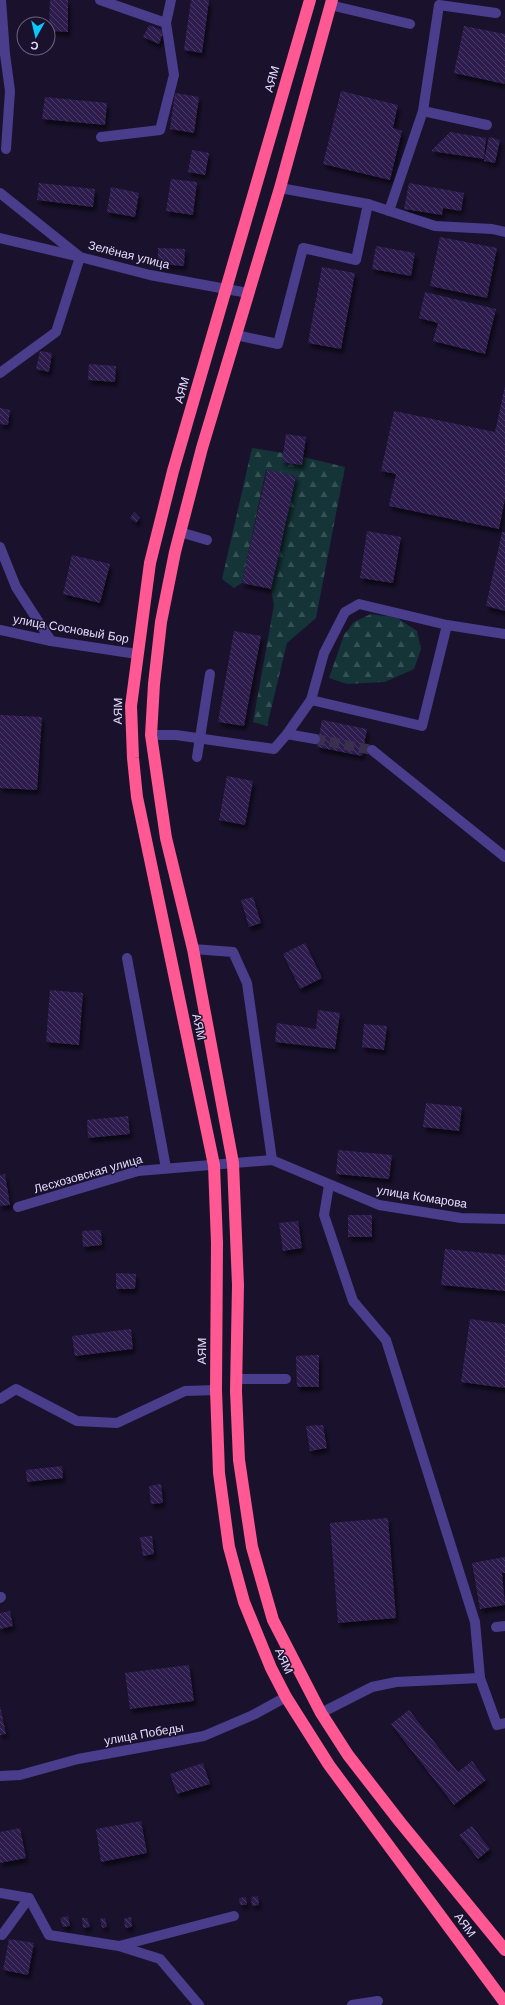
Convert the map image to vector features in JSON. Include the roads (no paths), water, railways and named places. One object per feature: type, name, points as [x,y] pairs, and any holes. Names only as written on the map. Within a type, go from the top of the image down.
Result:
[{"type":"highway","name":"АЯМ","points":[[310,0],[173,471],[150,563],[131,706],[133,758],[137,797],[214,1165],[217,1243],[216,1390],[219,1472],[229,1547],[244,1602],[271,1668],[286,1697],[329,1765],[505,2003]]},
{"type":"highway","name":"АЯМ","points":[[331,3],[280,188],[202,448],[180,532],[162,622],[154,684],[151,735],[166,838],[193,950],[232,1163],[238,1285],[236,1379],[239,1460],[252,1547],[273,1620],[321,1713],[348,1755],[505,1950]]},
{"type":"street","points":[[1,0],[5,54],[10,91],[6,149]]},
{"type":"street","points":[[100,0],[166,23]]},
{"type":"street","points":[[101,137],[160,130],[174,75],[166,23],[171,0]]},
{"type":"street","points":[[331,3],[410,24]]},
{"type":"street","points":[[389,211],[423,111],[439,5],[496,13]]},
{"type":"street","points":[[423,111],[487,125]]},
{"type":"street","points":[[280,188],[368,204],[435,226],[492,229],[505,232]]},
{"type":"street","name":"Зелёная улица","points":[[0,193],[80,257],[150,275],[248,293]]},
{"type":"street","points":[[236,335],[278,344],[303,248],[356,260],[368,204]]},
{"type":"street","points":[[0,238],[80,257],[56,332],[0,372]]},
{"type":"street","points":[[180,532],[207,540]]},
{"type":"street","points":[[0,547],[16,587],[51,641]]},
{"type":"street","points":[[151,735],[176,735],[274,748],[287,734],[311,700],[324,653],[345,612],[359,604],[448,625],[505,634]]},
{"type":"street","points":[[311,700],[422,726],[448,625]]},
{"type":"street","name":"улица Сосновый Бор","points":[[0,630],[51,641],[137,654]]},
{"type":"street","points":[[198,757],[210,674]]},
{"type":"street","points":[[287,734],[315,739]]},
{"type":"street","points":[[372,750],[505,857]]},
{"type":"street","points":[[492,846],[505,849]]},
{"type":"street","points":[[193,950],[233,952],[247,983],[272,1160]]},
{"type":"street","points":[[127,958],[166,1168]]},
{"type":"street","name":"Лесхозовская улица","points":[[18,1207],[138,1171],[272,1160]]},
{"type":"street","name":"улица Комарова","points":[[272,1160],[379,1205],[461,1218],[505,1219]]},
{"type":"street","points":[[329,1185],[324,1215],[353,1301],[386,1340],[475,1622],[480,1678],[497,1725],[505,1723]]},
{"type":"street","points":[[236,1379],[286,1379]]},
{"type":"street","points":[[0,1399],[16,1389],[77,1421],[117,1422],[185,1391],[216,1390]]},
{"type":"street","points":[[321,1713],[372,1687],[396,1682],[480,1678]]},
{"type":"street","name":"улица Победы","points":[[0,1776],[20,1775],[78,1760],[204,1736],[253,1715],[286,1697]]},
{"type":"street","points":[[0,1893],[28,1898]]},
{"type":"street","points":[[2,1935],[28,1898]]},
{"type":"street","points":[[28,1898],[49,1935],[119,1946],[160,1959],[199,2005]]},
{"type":"street","points":[[119,1946],[234,1916]]},
{"type":"street","points":[[352,2005],[378,2001]]},
{"type":"tunnel","points":[[315,739],[372,750]]}]
